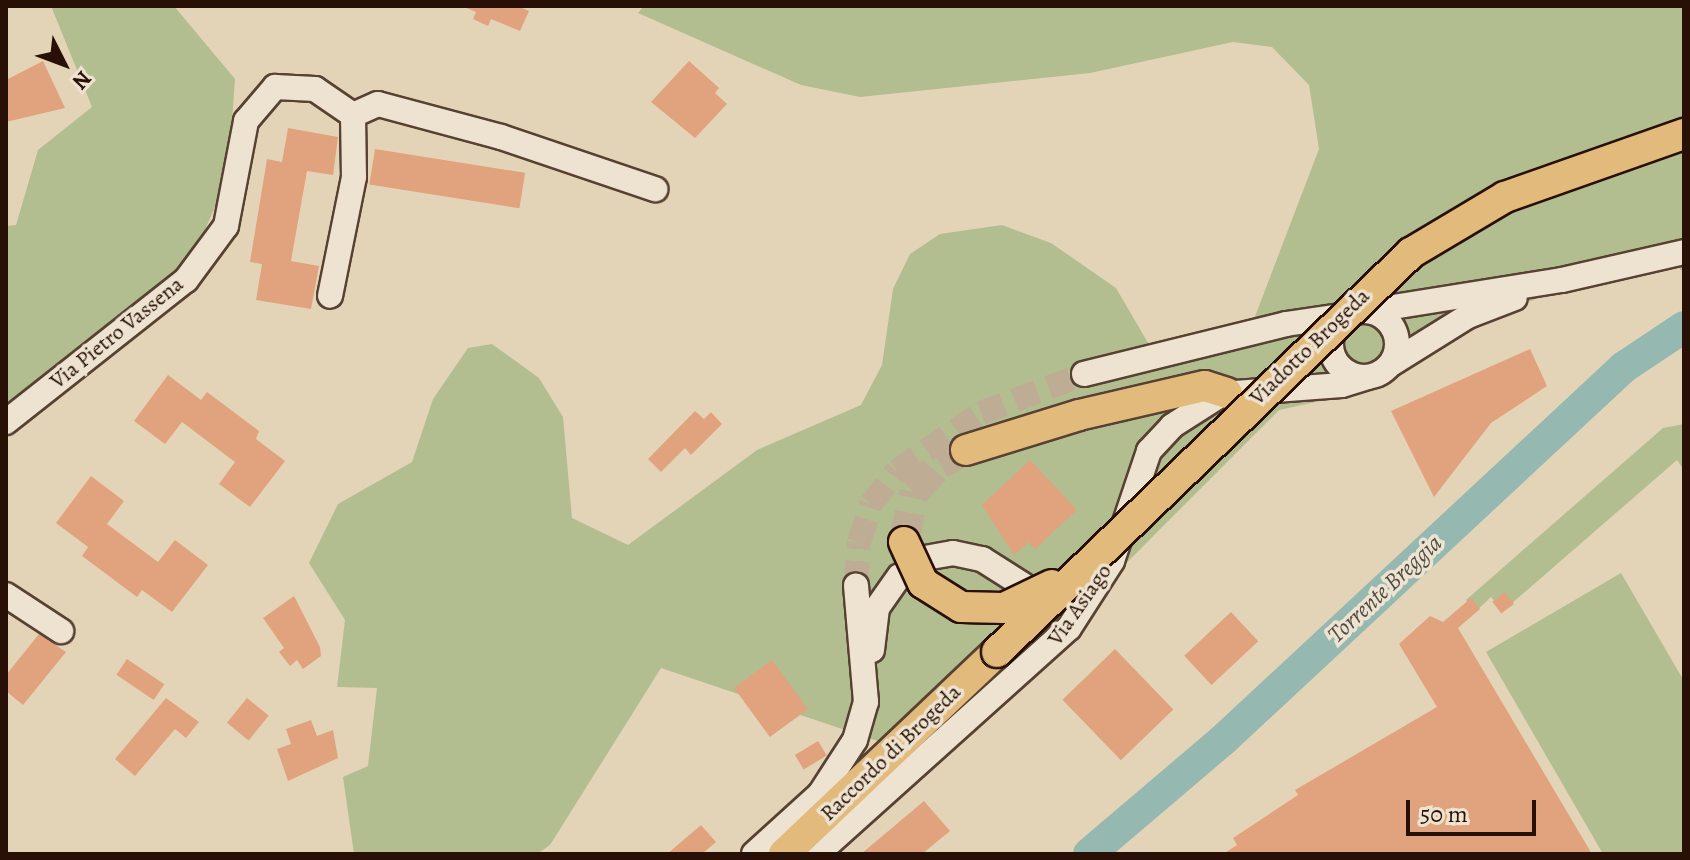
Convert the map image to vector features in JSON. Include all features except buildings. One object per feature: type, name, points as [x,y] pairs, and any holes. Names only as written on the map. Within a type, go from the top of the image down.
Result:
[{"type":"main road","name":"Viadotto Brogeda","points":[[997,652],[1411,253],[1505,197],[1684,134]]},
{"type":"main road","points":[[966,450],[1053,422],[1205,386],[1227,393]]},
{"type":"main road","points":[[915,550],[923,583],[961,607],[991,610],[1021,602],[1081,568]]},
{"type":"main road","name":"Raccordo di Brogeda","points":[[784,854],[997,652]]},
{"type":"street","name":"Via Pietro Vassena","points":[[6,422],[186,280],[226,226],[246,121],[275,87],[315,89],[353,115]]},
{"type":"street","points":[[330,296],[354,177],[353,115],[378,104],[501,137],[655,189]]},
{"type":"street","points":[[1084,374],[1286,324],[1562,280],[1684,252]]},
{"type":"street","points":[[1358,313],[1332,334],[1333,358],[1347,373],[1368,377],[1468,316],[1562,280]]},
{"type":"street","points":[[1358,313],[1387,320],[1396,334],[1391,364]]},
{"type":"street","name":"Via Asiago","points":[[817,854],[1069,628],[1099,584],[1149,451],[1194,409],[1227,393],[1342,385],[1368,377]]},
{"type":"street","points":[[915,550],[974,556],[1008,572],[1023,585]]},
{"type":"street","points":[[754,854],[835,777],[855,740],[866,702],[877,608],[899,576]]},
{"type":"street","points":[[856,585],[866,702]]},
{"type":"street","points":[[6,595],[61,631]]},
{"type":"street","points":[[1013,681],[1031,651]]},
{"type":"green space","points":[[51,6],[174,6],[235,79],[228,177],[187,271],[6,408],[6,226],[16,225],[38,150],[92,107]]},
{"type":"green space","points":[[644,6],[1684,6],[1684,269],[1680,270],[1681,261],[1572,284],[1492,317],[1376,389],[1279,410],[931,759],[661,668],[550,845],[537,854],[354,854],[343,777],[368,766],[377,688],[337,687],[345,620],[309,563],[338,504],[412,462],[433,399],[468,348],[492,344],[539,378],[563,417],[572,518],[628,545],[757,450],[861,405],[882,365],[893,289],[910,254],[940,234],[1002,225],[1051,243],[1116,288],[1151,348],[1254,319],[1319,149],[1309,85],[1272,47],[1233,42],[1090,73],[860,97],[801,85],[638,13]]},
{"type":"green space","points":[[1684,424],[1684,470],[1677,460],[1503,611],[1491,597],[1475,612],[1466,600],[1663,428]]},
{"type":"green space","points":[[1621,573],[1684,681],[1684,854],[1603,854],[1486,652]]},
{"type":"waterway","name":"Torrente Breggia","points":[[1089,854],[1223,740],[1624,367],[1684,327]]},
{"type":"tunnel","points":[[856,585],[859,542],[871,504],[897,471],[981,413],[1084,374]]},
{"type":"tunnel","points":[[904,542],[914,492],[940,464],[966,450]]}]
